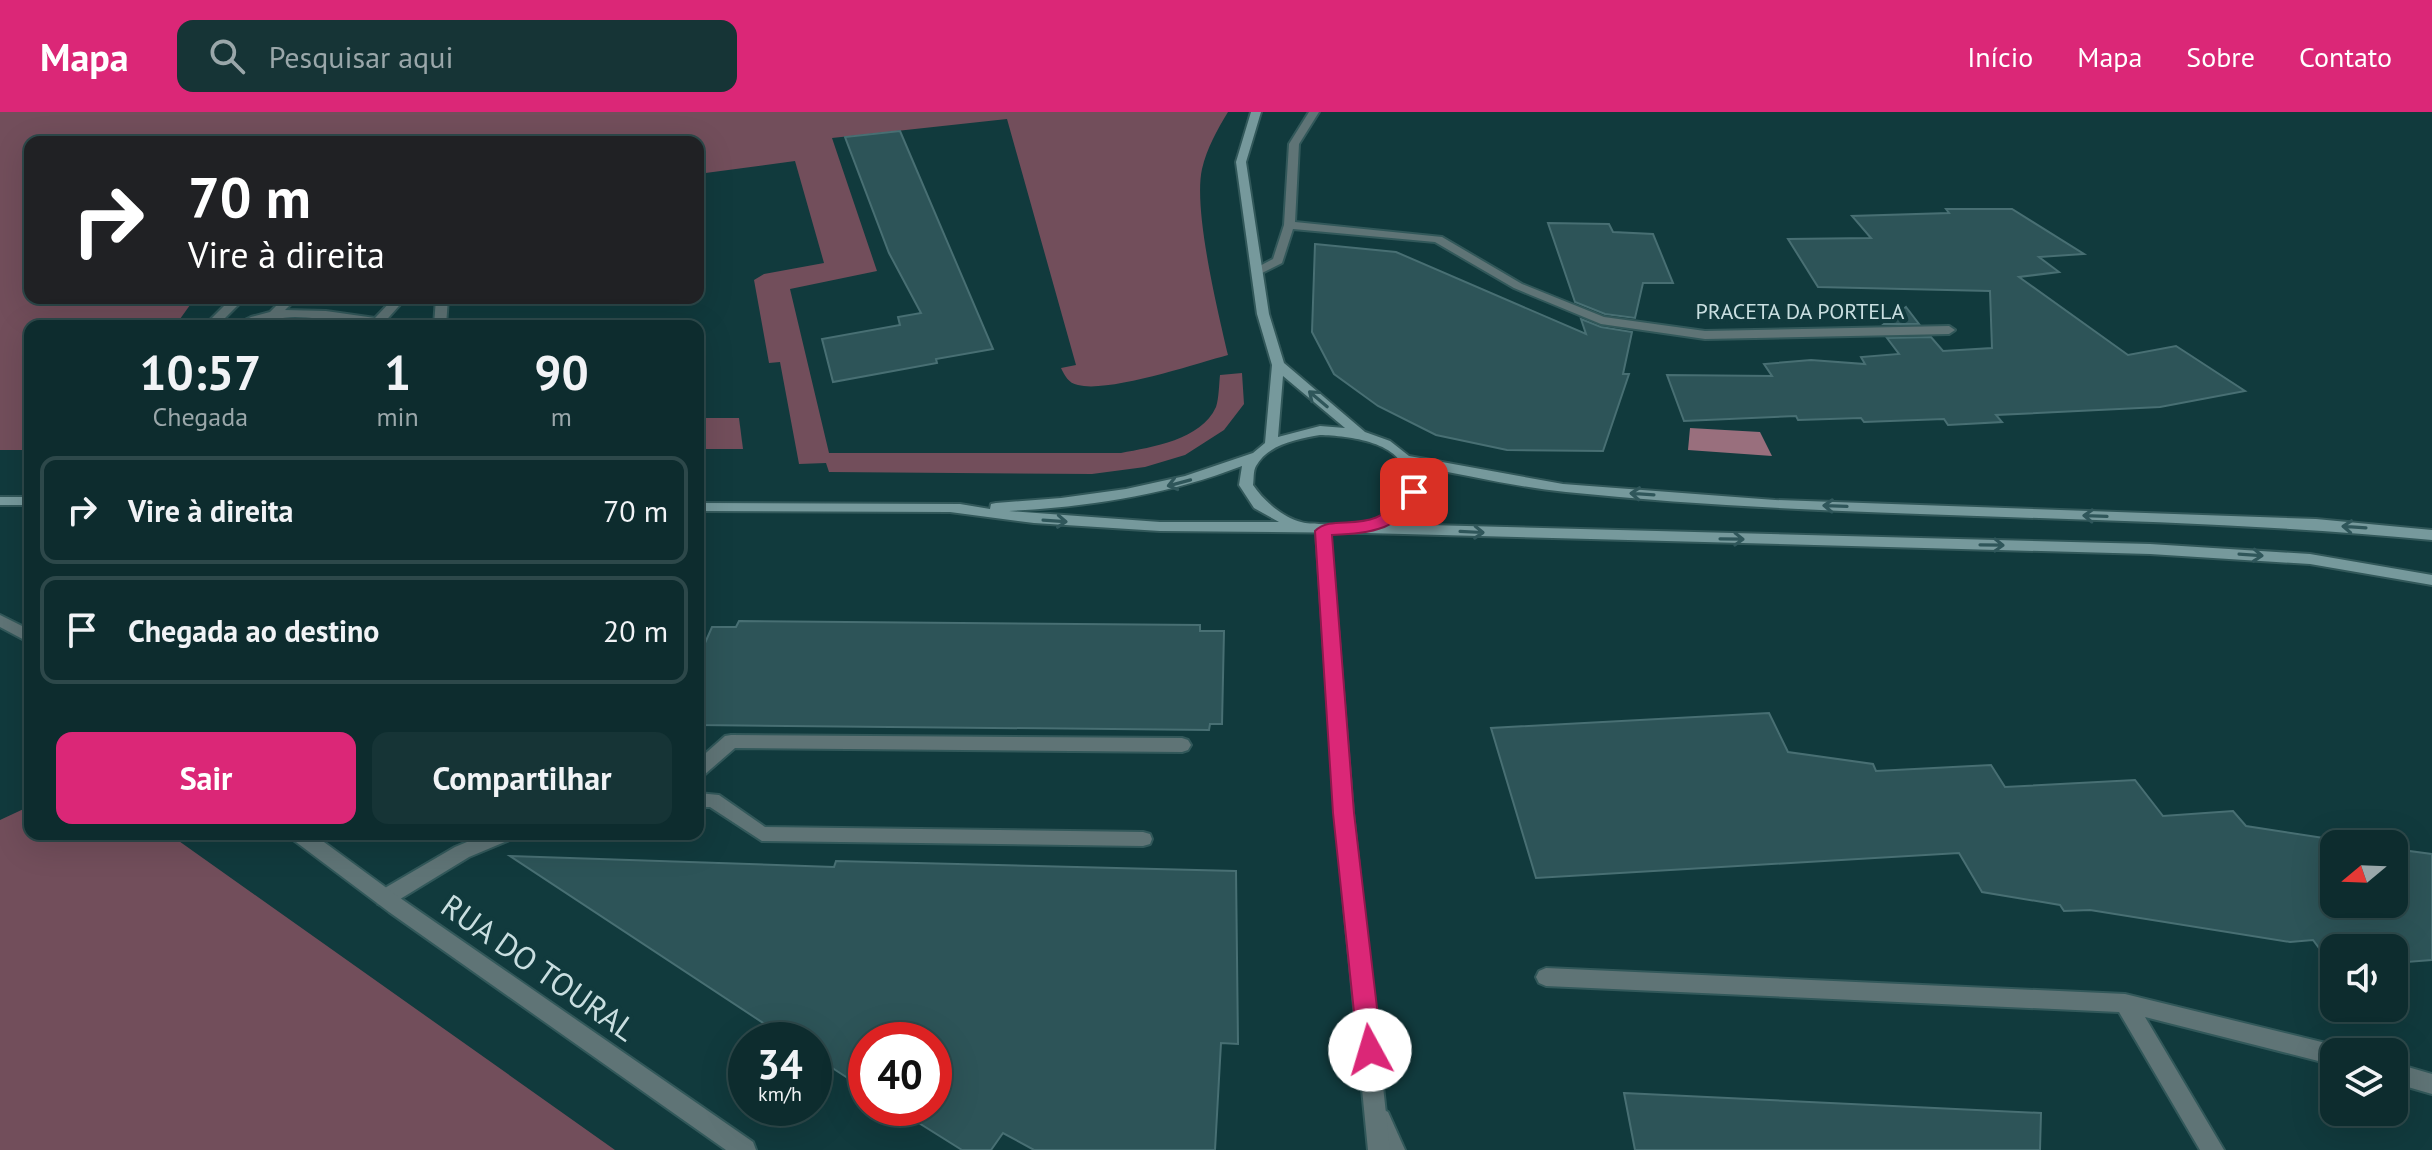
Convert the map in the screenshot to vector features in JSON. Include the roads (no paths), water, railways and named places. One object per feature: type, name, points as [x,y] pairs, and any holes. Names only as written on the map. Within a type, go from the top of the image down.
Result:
[{"type":"main road","points":[[1256,112],[1241,162],[1263,314],[1278,365],[1271,442]]},
{"type":"main road","points":[[1278,365],[1359,433],[1386,445],[1406,460],[1414,476],[1414,492],[1405,507],[1389,519],[1366,528]]},
{"type":"main road","points":[[704,507],[950,508],[1090,499],[1162,487],[1215,473],[1252,457],[1271,442],[1312,430],[1359,433]]},
{"type":"main road","points":[[1252,457],[1245,472],[1247,488],[1257,504],[1275,517],[1323,531],[1366,528],[2150,549],[2310,559],[2432,580]]},
{"type":"main road","points":[[1406,460],[1563,488],[1775,504],[2316,524],[2432,535]]},
{"type":"main road","points":[[0,501],[24,501]]},
{"type":"main road","points":[[950,508],[1035,520],[1125,527],[1299,526]]},
{"type":"street","points":[[1256,272],[1278,261],[1289,225],[1294,144],[1314,112]]},
{"type":"street","name":"PRACETA DA PORTELA","points":[[1289,225],[1438,239],[1518,286],[1601,320],[1705,335],[1949,330]]},
{"type":"street","points":[[216,320],[233,304]]},
{"type":"street","points":[[274,315],[285,304]]},
{"type":"street","points":[[380,320],[394,304]]},
{"type":"street","points":[[258,320],[274,315],[307,313],[351,320]]},
{"type":"street","points":[[1323,531],[1344,813],[1379,1150]]},
{"type":"street","points":[[0,620],[24,634]]},
{"type":"street","points":[[704,765],[731,741],[1182,745]]},
{"type":"street","points":[[704,800],[713,800],[762,834],[1143,839]]},
{"type":"street","name":"RUA DO TOURAL","points":[[307,840],[745,1150]]},
{"type":"street","points":[[385,898],[462,852],[491,840]]},
{"type":"street","points":[[1546,977],[2125,1003],[2320,1052]]},
{"type":"street","points":[[2125,1003],[2213,1150]]},
{"type":"street","points":[[2408,1077],[2432,1084]]},
{"type":"street","points":[[1377,1110],[1394,1150]]}]
